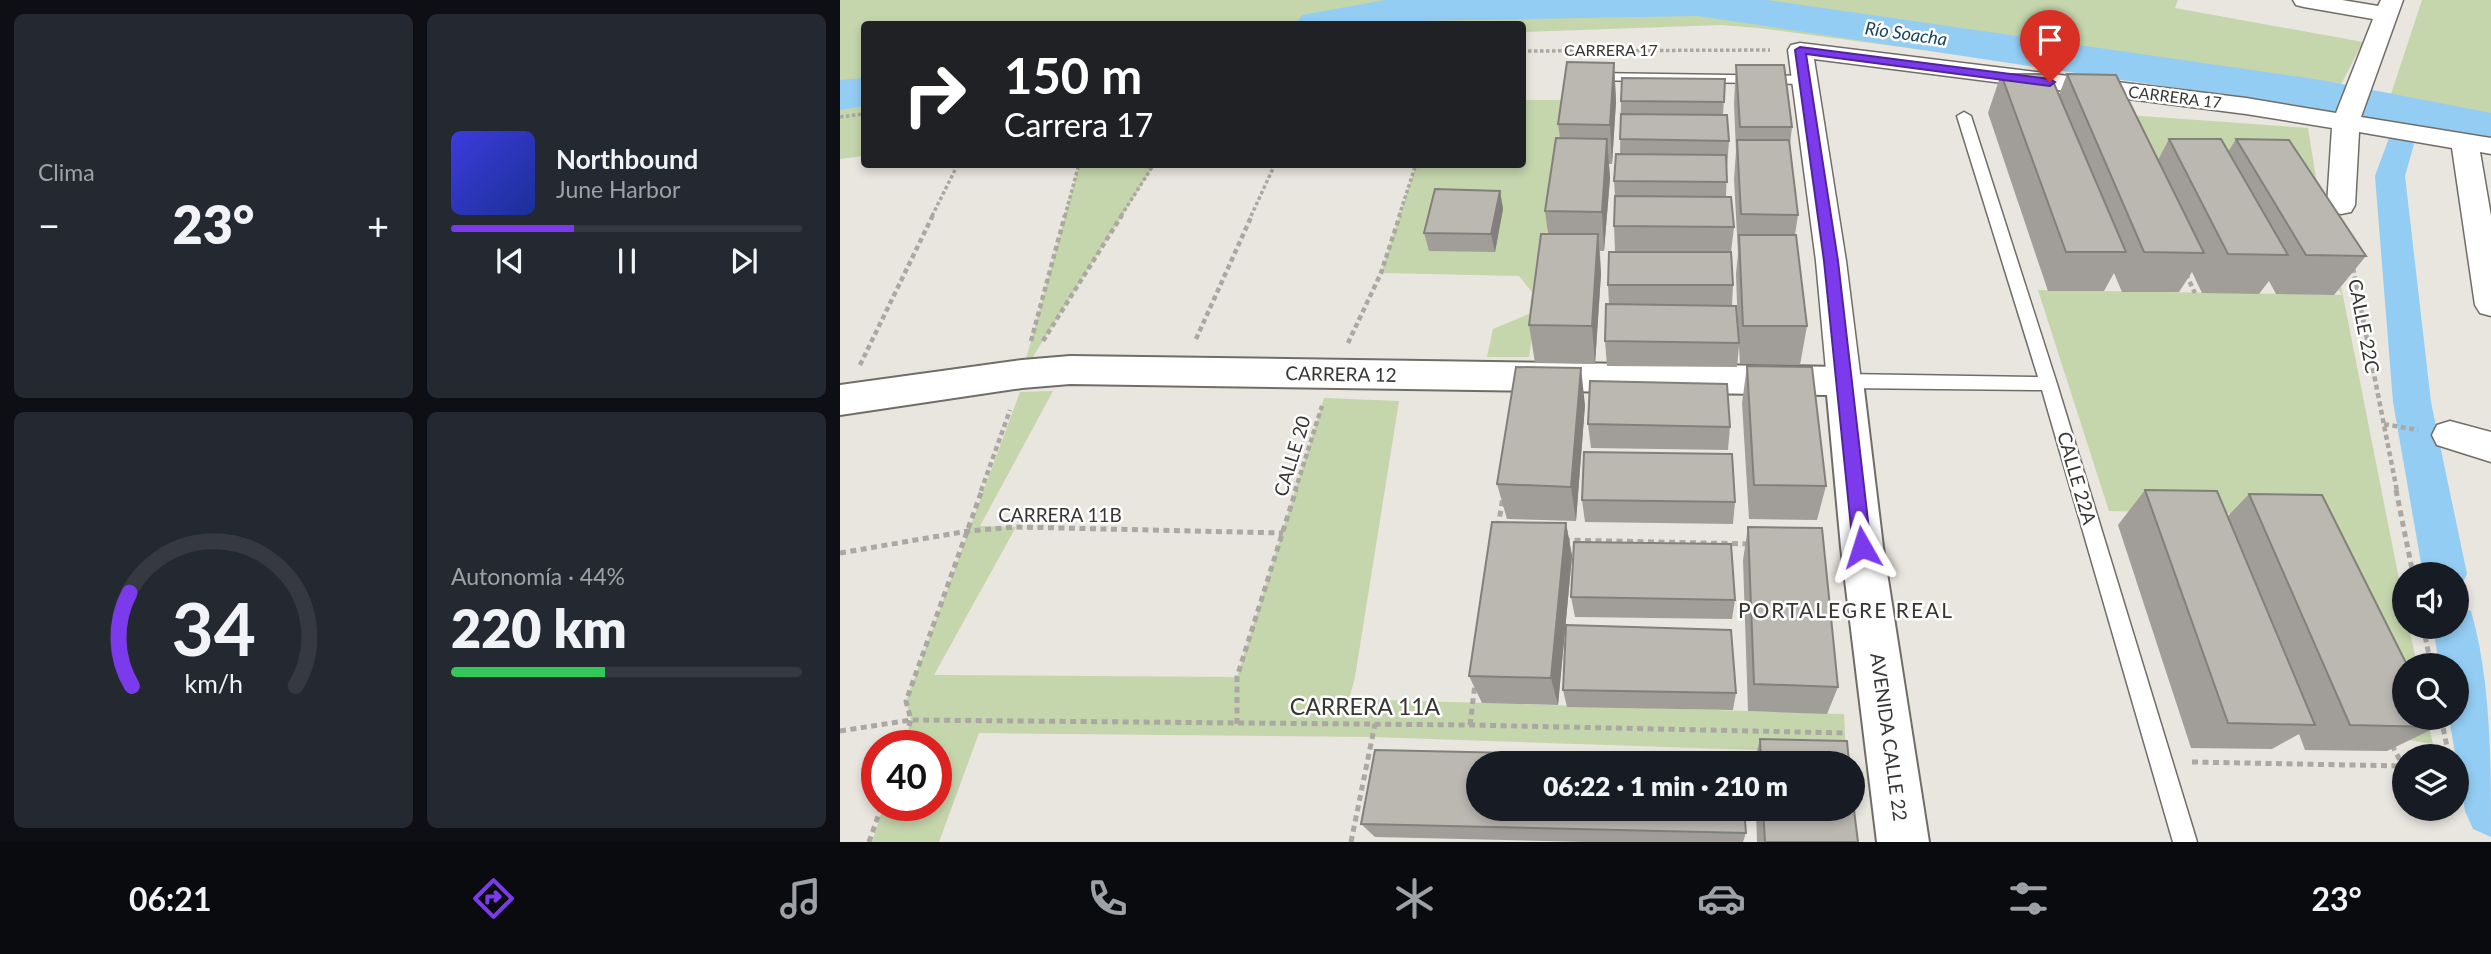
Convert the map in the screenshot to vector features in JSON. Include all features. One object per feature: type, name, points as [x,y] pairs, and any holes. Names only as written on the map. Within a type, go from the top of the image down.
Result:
[{"type":"street","points":[[2304,0],[2390,8],[2351,108],[2341,205]]},
{"type":"street","name":"CARRERA 17","points":[[1800,50],[1910,66],[2246,106],[2351,108],[2477,143]]},
{"type":"street","name":"AVENIDA CALLE 22","points":[[1800,50],[1844,380],[1862,547],[1890,733],[1903,842]]},
{"type":"street","points":[[2477,143],[2491,305]]},
{"type":"street","name":"CARRERA 12","points":[[841,400],[1022,374],[1070,370],[1844,380]]},
{"type":"street","points":[[2449,435],[2491,447]]},
{"type":"lane","points":[[1579,77],[1806,80]]},
{"type":"lane","name":"CALLE 22A","points":[[1964,116],[2049,384],[2185,842]]},
{"type":"lane","points":[[1844,380],[2049,384]]},
{"type":"path","name":"CARRERA 17","points":[[1526,51],[1800,50]]},
{"type":"path","points":[[840,117],[861,114]]},
{"type":"path","points":[[841,400],[956,168]]},
{"type":"path","points":[[908,730],[911,720],[906,701],[1022,374],[1078,168]]},
{"type":"path","points":[[1022,374],[1151,168]]},
{"type":"path","points":[[1181,372],[1273,168]]},
{"type":"path","name":"CALLE 20","points":[[1237,724],[1237,677],[1333,374],[1381,273],[1415,168]]},
{"type":"path","name":"CALLE 22C","points":[[2341,205],[2411,562]]},
{"type":"path","points":[[2184,270],[2195,293]]},
{"type":"path","name":"CARRERA 11B","points":[[840,553],[968,531],[1016,527],[1283,533]]},
{"type":"path","points":[[1550,540],[1754,544]]},
{"type":"path","name":"CARRERA 11A","points":[[840,731],[911,720],[1375,724],[1890,733]]},
{"type":"path","points":[[1351,842],[1375,724]]},
{"type":"path","points":[[2160,761],[2392,766]]},
{"type":"path","points":[[869,842],[876,821]]},
{"type":"green space","points":[[840,0],[2178,0],[2175,8],[2363,42],[2338,90],[2375,96],[2391,94],[2422,0],[2491,0],[2491,136],[2322,104],[1720,25],[1526,32],[1526,21],[861,21],[861,156],[840,159]]},
{"type":"green space","points":[[1526,100],[1566,100],[1529,357],[1487,357],[1493,329],[1529,314],[1532,292],[1519,276],[1381,273],[1415,168],[1526,168]]},
{"type":"green space","points":[[2113,114],[2308,128],[2316,178],[2343,296],[2396,562],[2392,562],[2392,639],[2412,639],[2414,653],[2392,653],[2392,730],[2430,730],[2433,744],[2395,738],[2290,515],[2109,511],[2038,290],[2342,295],[2271,177],[2142,175]]},
{"type":"green space","points":[[1078,168],[1152,168],[1022,374]]},
{"type":"green space","points":[[1053,391],[980,526],[1016,527],[934,675],[1237,677],[1324,398],[1399,401],[1355,677],[1349,699],[1844,714],[1846,751],[1372,737],[979,733],[952,807],[952,730],[908,730],[911,720],[906,701],[1020,392]]},
{"type":"green space","points":[[879,821],[947,821],[939,842],[872,842]]},
{"type":"building","points":[[1567,62],[1614,63],[1610,125],[1558,124]]},
{"type":"building","points":[[1736,65],[1784,65],[1792,127],[1740,127]]},
{"type":"building","points":[[2001,74],[2050,74],[2126,252],[2066,252]]},
{"type":"building","points":[[2067,74],[2116,75],[2204,253],[2144,252]]},
{"type":"building","points":[[1622,78],[1725,79],[1724,102],[1621,101]]},
{"type":"building","points":[[1621,114],[1727,115],[1729,141],[1620,139]]},
{"type":"building","points":[[1556,138],[1607,139],[1602,212],[1545,211]]},
{"type":"building","points":[[2169,139],[2221,139],[2288,255],[2228,254]]},
{"type":"building","points":[[2236,139],[2289,140],[2366,256],[2306,255]]},
{"type":"building","points":[[1737,140],[1789,140],[1798,215],[1741,214]]},
{"type":"building","points":[[1616,154],[1726,155],[1727,182],[1614,181]]},
{"type":"building","points":[[1435,189],[1500,191],[1491,234],[1424,233]]},
{"type":"building","points":[[1615,196],[1731,197],[1734,227],[1614,226]]},
{"type":"building","points":[[1541,234],[1598,234],[1592,326],[1529,325]]},
{"type":"building","points":[[1739,235],[1796,235],[1807,326],[1743,326]]},
{"type":"building","points":[[1609,252],[1731,252],[1733,285],[1608,285]]},
{"type":"building","points":[[1606,304],[1736,306],[1739,343],[1605,341]]},
{"type":"building","points":[[1747,366],[1812,367],[1826,486],[1754,485]]},
{"type":"building","points":[[1516,367],[1581,368],[1571,487],[1497,484]]},
{"type":"building","points":[[1590,381],[1727,384],[1730,427],[1588,424]]},
{"type":"building","points":[[1584,452],[1732,454],[1735,502],[1582,500]]},
{"type":"building","points":[[2145,490],[2217,491],[2315,725],[2228,723]]},
{"type":"building","points":[[2249,494],[2322,495],[2401,653],[2392,653],[2392,726],[2350,725]]},
{"type":"building","points":[[1492,522],[1566,523],[1551,678],[1469,676]]},
{"type":"building","points":[[1748,527],[1822,528],[1838,687],[1754,684]]},
{"type":"building","points":[[1574,542],[1731,544],[1735,600],[1571,597]]},
{"type":"building","points":[[1566,625],[1731,630],[1736,693],[1563,690]]},
{"type":"building","points":[[1760,739],[1847,741],[1848,751],[1760,751]]},
{"type":"building","points":[[1375,750],[1466,752],[1466,821],[1745,821],[1746,833],[1361,824]]},
{"type":"building","points":[[1764,821],[1855,821],[1858,842],[1765,842]]},
{"type":"waterway","name":"Río Soacha","points":[[1337,21],[1417,8],[1698,3],[2321,95],[2491,128]]},
{"type":"waterway","name":"Río Soacha","points":[[840,95],[861,92]]},
{"type":"waterway","points":[[2399,144],[2390,176],[2412,402],[2443,562]]},
{"type":"waterway","points":[[2458,639],[2491,811]]},
{"type":"district","name":"PORTALEGRE REAL","points":[[1846,611]]},
{"type":"route","points":[[1862,547],[1831,261],[1804,61],[1800,50],[2050,82]]}]
